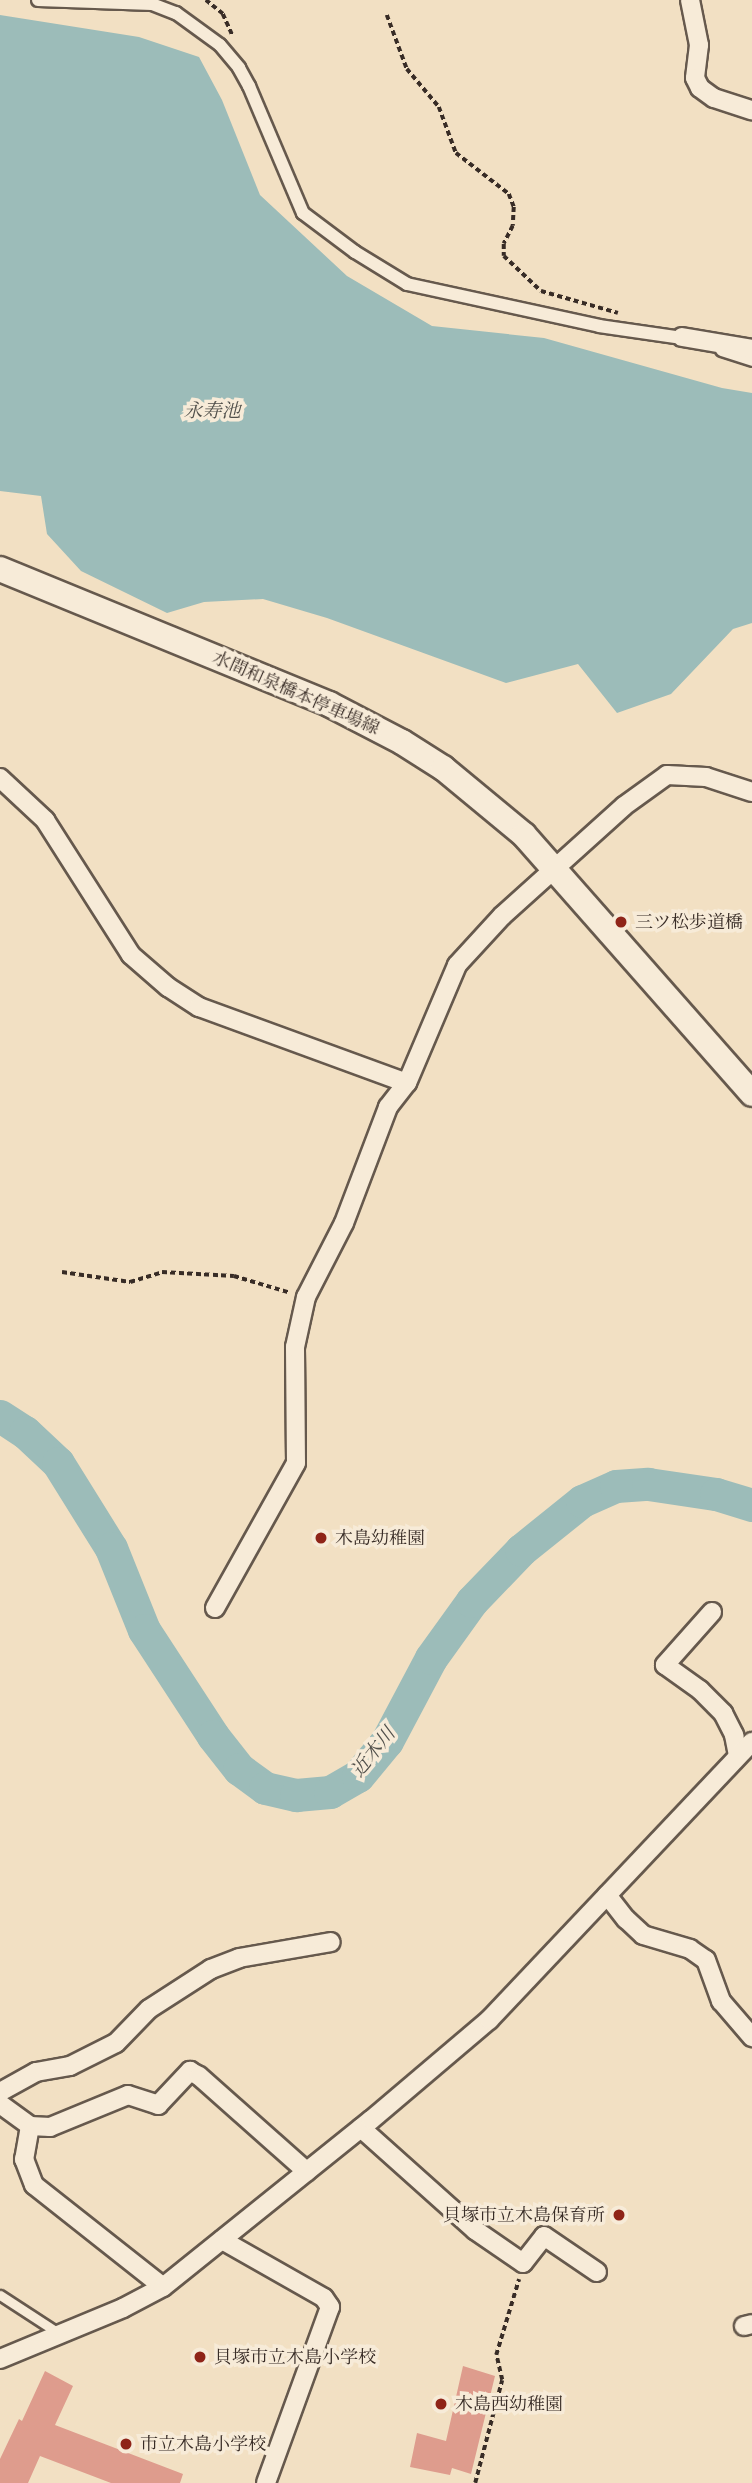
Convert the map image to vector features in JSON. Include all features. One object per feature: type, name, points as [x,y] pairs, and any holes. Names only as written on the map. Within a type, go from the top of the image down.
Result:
[{"type":"main road","name":"水間和泉橋本停車場線","points":[[0,569],[353,715],[402,742],[469,788],[524,835],[556,869],[752,1094]]},
{"type":"street","points":[[38,0],[152,4],[176,13],[220,45],[239,68],[249,86],[303,213],[355,252],[407,284],[599,326],[752,349]]},
{"type":"street","points":[[690,0],[699,45],[695,78],[700,88],[714,98],[752,110]]},
{"type":"street","points":[[682,337],[752,360]]},
{"type":"street","points":[[215,1608],[296,1463],[295,1347],[306,1297],[344,1223],[388,1107],[407,1083],[457,965],[502,916],[624,806],[667,775],[706,777],[752,792]]},
{"type":"street","points":[[0,778],[45,820],[131,955],[168,987],[199,1007],[407,1083]]},
{"type":"street","points":[[712,1612],[665,1665],[700,1689],[723,1713],[734,1735],[738,1756]]},
{"type":"street","points":[[0,2359],[163,2287],[361,2128],[489,2020],[752,1742]]},
{"type":"street","points":[[607,1895],[643,1935],[690,1949],[706,1961],[721,2001],[752,2037]]},
{"type":"street","points":[[0,2092],[36,2072],[71,2066],[116,2043],[149,2008],[211,1969],[239,1958],[331,1942]]},
{"type":"street","points":[[0,2104],[30,2126],[50,2127],[128,2095],[158,2105],[190,2071],[307,2172]]},
{"type":"street","points":[[30,2126],[24,2159],[34,2185],[163,2287]]},
{"type":"street","points":[[361,2128],[475,2230],[523,2263],[544,2236],[597,2272]]},
{"type":"street","points":[[222,2240],[324,2298],[330,2307],[265,2483]]},
{"type":"lane","points":[[0,2295],[60,2334]]},
{"type":"path","points":[[387,15],[407,69],[439,107],[456,153],[509,194],[514,207],[513,226],[504,244],[504,256],[541,291],[607,307],[623,315]]},
{"type":"path","points":[[62,1272],[130,1282],[162,1272],[233,1276],[306,1297]]},
{"type":"path","points":[[475,2483],[502,2381],[496,2355],[523,2263]]},
{"type":"water","name":"永寿池","points":[[0,15],[139,37],[199,57],[222,100],[260,195],[347,276],[432,326],[544,338],[722,388],[752,393],[752,623],[733,629],[671,694],[617,713],[578,664],[506,683],[327,618],[263,599],[204,602],[167,613],[81,571],[47,534],[41,496],[0,491]]},
{"type":"building","points":[[463,2366],[495,2376],[471,2474],[452,2468],[450,2475],[410,2467],[417,2433],[446,2441]]},
{"type":"building","points":[[45,2371],[73,2386],[55,2425],[183,2474],[180,2483],[111,2483],[40,2456],[28,2483],[0,2483],[0,2459],[19,2419],[22,2421]]},
{"type":"waterway","name":"近木川","points":[[0,1416],[25,1432],[58,1463],[111,1548],[144,1630],[213,1736],[239,1769],[265,1788],[296,1795],[330,1792],[358,1776],[387,1741],[431,1658],[472,1601],[521,1550],[582,1501],[616,1486],[648,1484],[716,1494],[752,1505]]},
{"type":"place","name":"三ツ松歩道橋","points":[[621,922]]},
{"type":"place","name":"木島幼稚園","points":[[321,1538]]},
{"type":"place","name":"貝塚市立木島保育所","points":[[619,2215]]},
{"type":"place","name":"貝塚市立木島小学校","points":[[200,2357]]},
{"type":"place","name":"木島西幼稚園","points":[[441,2404]]},
{"type":"place","name":"市立木島小学校","points":[[126,2444]]}]
